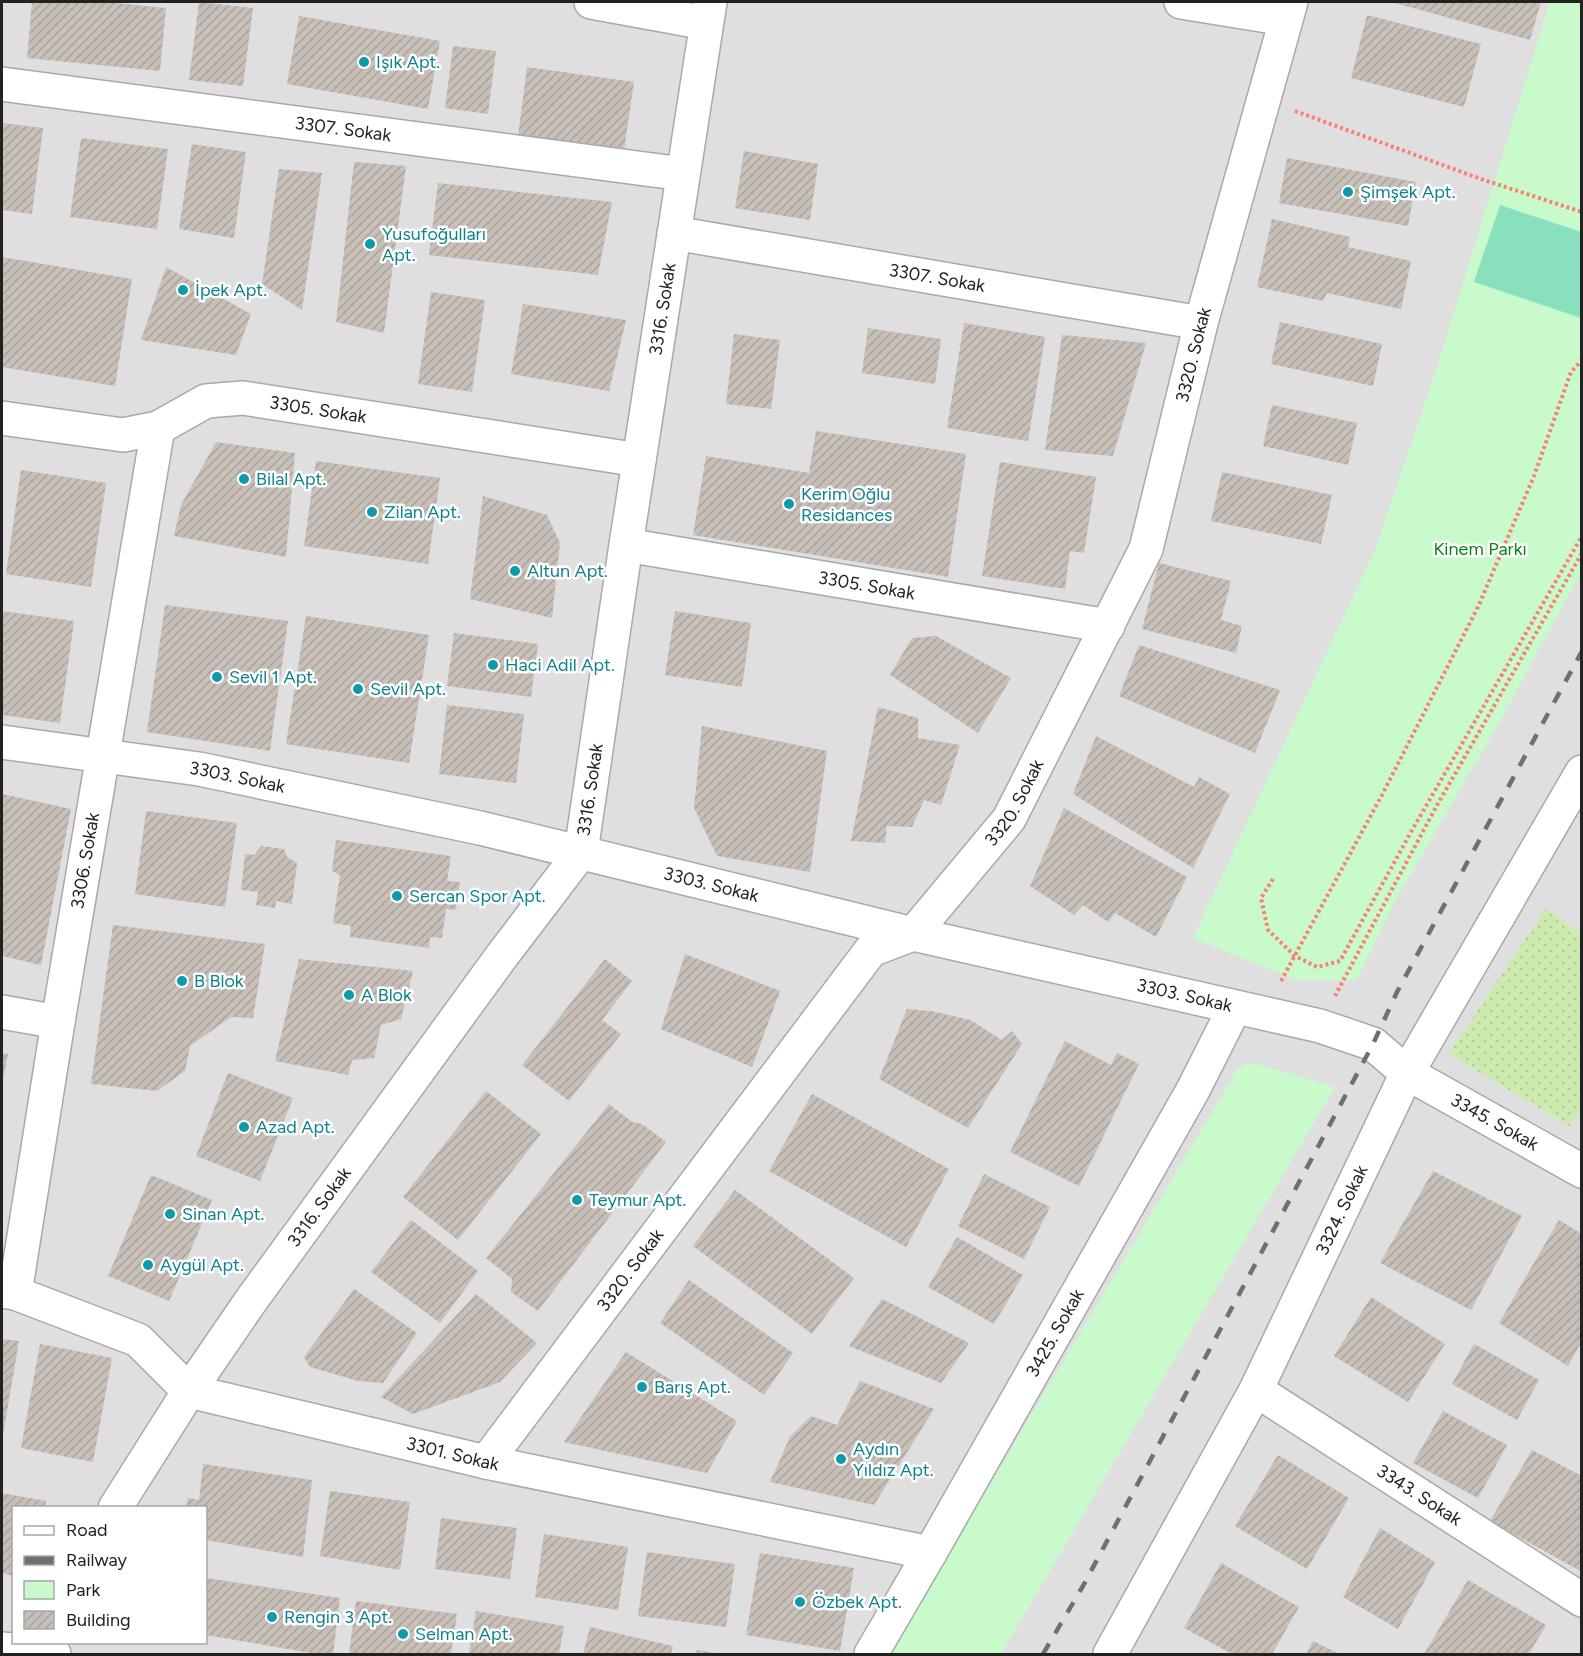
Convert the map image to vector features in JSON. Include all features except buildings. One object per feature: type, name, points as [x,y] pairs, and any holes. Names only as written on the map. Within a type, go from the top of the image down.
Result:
[{"type":"street","points":[[591,2],[708,12]]},
{"type":"street","points":[[1181,2],[1289,10]]},
{"type":"street","name":"3320. Sokak","points":[[486,1462],[871,950],[913,934],[1009,819],[1146,549],[1201,323],[1289,10]]},
{"type":"street","name":"3316. Sokak","points":[[117,1506],[189,1392],[256,1293],[501,957],[581,852],[708,12]]},
{"type":"street","name":"3307. Sokak","points":[[2,84],[683,174]]},
{"type":"street","name":"3307. Sokak","points":[[674,233],[1201,323]]},
{"type":"street","name":"3305. Sokak","points":[[2,418],[123,435],[158,428],[206,401],[243,398],[639,460]]},
{"type":"street","name":"3306. Sokak","points":[[8,1292],[58,1022],[158,428]]},
{"type":"street","name":"3305. Sokak","points":[[626,545],[1108,626]]},
{"type":"street","name":"3303. Sokak","points":[[2,742],[199,768],[480,828],[913,934],[1320,1026],[1372,1044],[1407,1073]]},
{"type":"street","name":"3324. Sokak","points":[[1110,1654],[1256,1390],[1407,1073],[1581,772]]},
{"type":"street","name":"3425. Sokak","points":[[871,1654],[1193,1090],[1249,1010]]},
{"type":"street","points":[[2,1012],[58,1022]]},
{"type":"street","name":"3345. Sokak","points":[[1407,1073],[1578,1162]]},
{"type":"street","points":[[8,1292],[138,1340],[189,1392]]},
{"type":"street","name":"3343. Sokak","points":[[1256,1390],[1581,1599]]},
{"type":"street","name":"3301. Sokak","points":[[189,1392],[486,1462],[930,1553]]},
{"type":"path","points":[[1264,100],[1581,212]]},
{"type":"path","points":[[1249,1010],[1295,956],[1382,795],[1478,607],[1534,476],[1571,372],[1581,360]]},
{"type":"path","points":[[1273,879],[1261,898],[1268,930],[1295,956],[1317,967],[1340,962],[1411,832],[1581,536]]},
{"type":"path","points":[[1320,1026],[1436,807],[1581,553]]},
{"type":"shaded area","points":[[2,2],[1581,2],[1581,1654],[2,1654]]},
{"type":"green space","name":"Kinem Parkı","points":[[1550,2],[1581,2],[1581,572],[1500,721],[1394,903],[1357,980],[1296,980],[1193,938],[1375,550],[1437,367]]},
{"type":"green space","points":[[1500,205],[1581,232],[1581,318],[1474,282]]},
{"type":"green space","points":[[1546,908],[1581,933],[1581,1110],[1569,1126],[1449,1054]]},
{"type":"green space","points":[[1253,1063],[1335,1087],[1001,1654],[889,1654],[1239,1067]]},
{"type":"railway","points":[[1043,1654],[1083,1586],[1373,1044],[1397,992],[1582,651]]},
{"type":"place","name":"Işık Apt.","points":[[364,62]]},
{"type":"place","name":"Şimşek Apt.","points":[[1348,192]]},
{"type":"place","name":"Yusufoğulları Apt.","points":[[370,244]]},
{"type":"place","name":"İpek Apt.","points":[[183,290]]},
{"type":"place","name":"Bilal Apt.","points":[[244,479]]},
{"type":"place","name":"Kerim Oğlu Residances","points":[[789,504]]},
{"type":"place","name":"Zilan Apt.","points":[[372,512]]},
{"type":"place","name":"Altun Apt.","points":[[515,571]]},
{"type":"place","name":"Haci Adil Apt.","points":[[493,665]]},
{"type":"place","name":"Sevil 1 Apt.","points":[[217,677]]},
{"type":"place","name":"Sevil Apt.","points":[[358,689]]},
{"type":"place","name":"Sercan Spor Apt.","points":[[397,896]]},
{"type":"place","name":"B Blok","points":[[182,981]]},
{"type":"place","name":"A Blok","points":[[349,995]]},
{"type":"place","name":"Azad Apt.","points":[[244,1127]]},
{"type":"place","name":"Teymur Apt.","points":[[577,1200]]},
{"type":"place","name":"Sinan Apt.","points":[[170,1214]]},
{"type":"place","name":"Aygül Apt.","points":[[148,1265]]},
{"type":"place","name":"Barış Apt.","points":[[642,1387]]},
{"type":"place","name":"Aydın Yıldız Apt.","points":[[841,1459]]},
{"type":"place","name":"Özbek Apt.","points":[[800,1602]]},
{"type":"place","name":"Rengin 3 Apt.","points":[[272,1617]]},
{"type":"place","name":"Selman Apt.","points":[[403,1634]]}]
